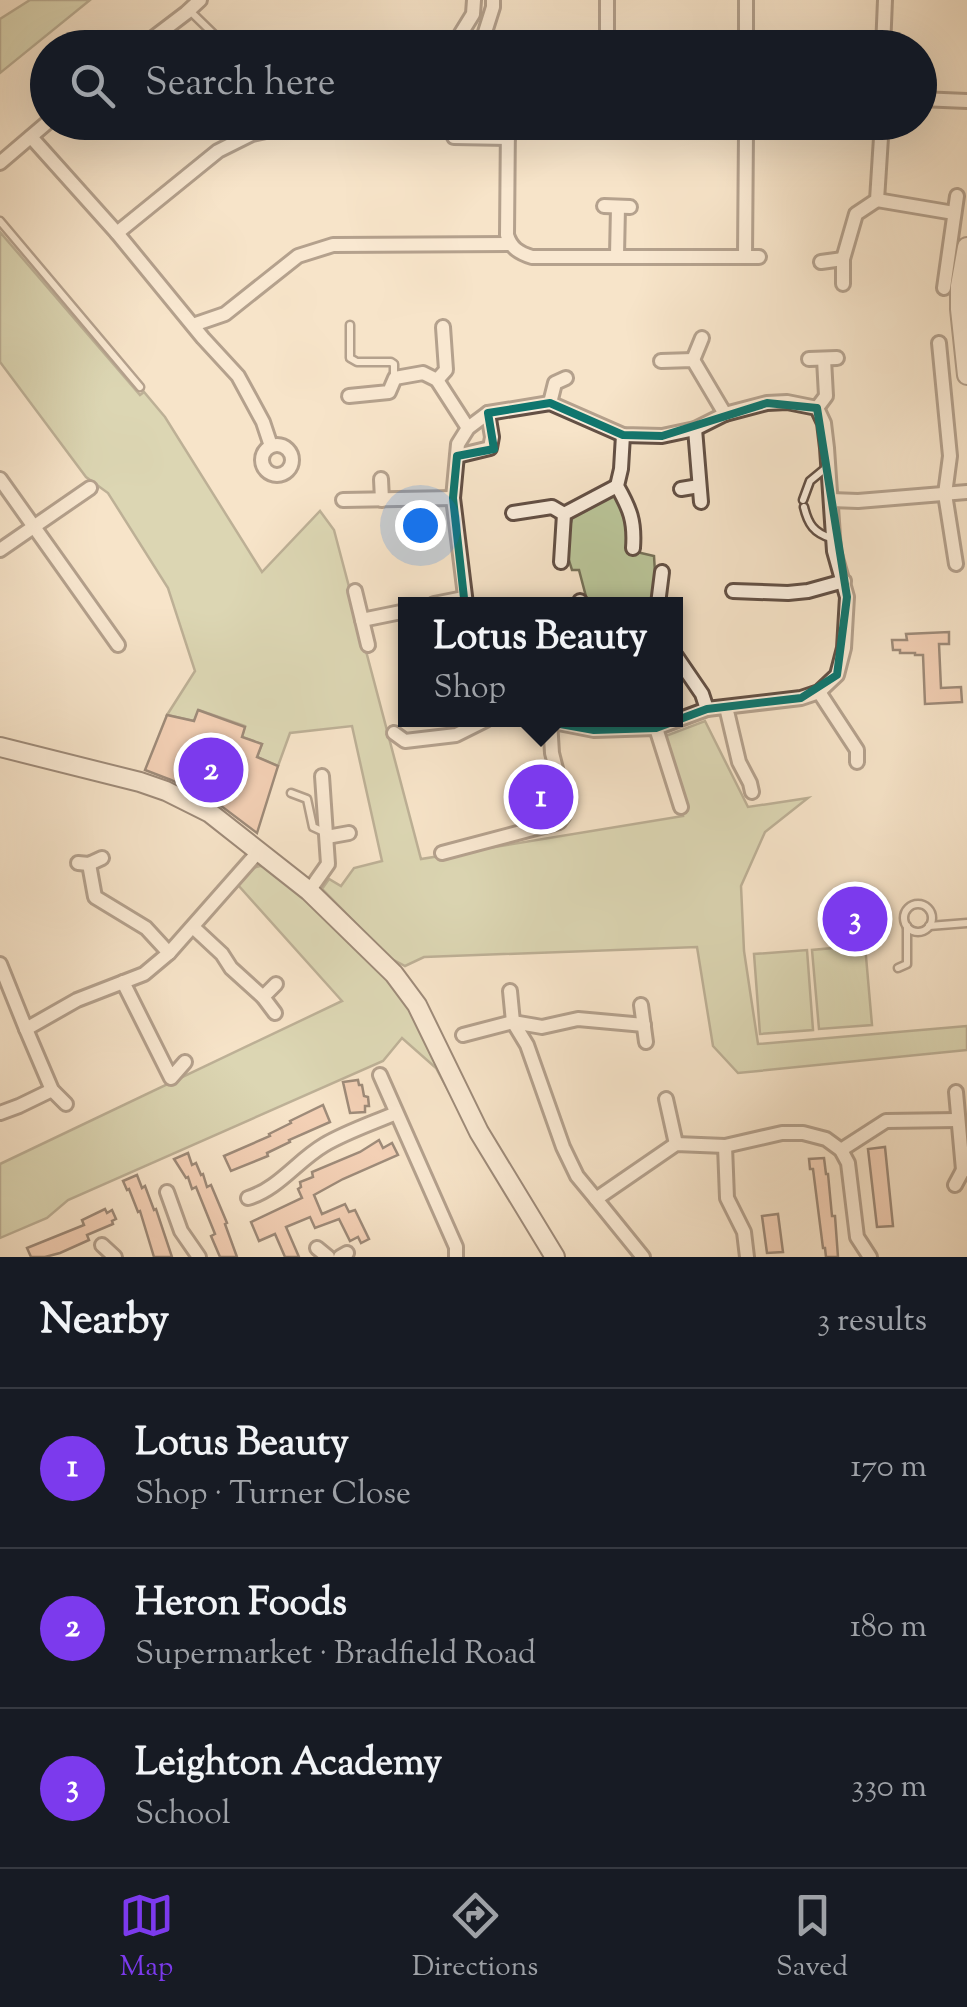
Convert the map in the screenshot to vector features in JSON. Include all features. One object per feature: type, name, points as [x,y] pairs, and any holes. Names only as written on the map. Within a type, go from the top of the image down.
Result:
[{"type":"main road","points":[[967,247],[960,286],[967,376]]},
{"type":"main road","points":[[0,747],[166,791],[210,813],[309,890],[394,974],[417,1005],[479,1132],[555,1257]]},
{"type":"street","points":[[163,30],[200,0]]},
{"type":"street","points":[[463,30],[472,14],[474,0]]},
{"type":"street","points":[[486,30],[494,0]]},
{"type":"street","points":[[606,30],[607,0]]},
{"type":"street","points":[[746,0],[746,30]]},
{"type":"street","points":[[884,30],[885,0]]},
{"type":"street","points":[[937,100],[967,101]]},
{"type":"street","points":[[0,163],[30,138]]},
{"type":"street","points":[[34,140],[238,376],[271,446]]},
{"type":"street","points":[[117,233],[218,151],[240,140]]},
{"type":"street","points":[[508,140],[506,234],[520,253],[532,257],[752,257],[746,140]]},
{"type":"street","points":[[877,200],[882,140]]},
{"type":"street","points":[[944,288],[957,196]]},
{"type":"street","points":[[843,284],[843,259],[856,214],[877,200],[954,213]]},
{"type":"street","points":[[617,207],[618,256]]},
{"type":"street","points":[[193,325],[225,314],[298,256],[333,244],[510,244]]},
{"type":"street","points":[[821,262],[843,259]]},
{"type":"street","points":[[438,380],[446,370],[443,327]]},
{"type":"street","points":[[693,360],[702,338]]},
{"type":"street","points":[[937,350],[950,456],[945,494],[947,540],[956,564]]},
{"type":"street","points":[[809,359],[831,358],[826,396],[817,408]]},
{"type":"street","points":[[661,361],[693,360]]},
{"type":"street","points":[[693,360],[724,414]]},
{"type":"street","points":[[348,396],[390,392],[394,378],[422,372],[438,380],[468,428]]},
{"type":"street","points":[[550,403],[556,378]]},
{"type":"street","points":[[465,597],[453,498],[458,444],[468,428],[488,413],[550,403],[623,435],[662,436],[696,429],[724,414],[766,403],[788,402],[817,408]]},
{"type":"street","points":[[683,717],[707,708],[801,698],[819,692],[837,675],[848,613],[833,538],[824,423],[817,408]]},
{"type":"street","points":[[457,456],[490,448],[488,413]]},
{"type":"street","points":[[696,429],[701,502]]},
{"type":"street","points":[[623,435],[617,486],[631,510],[633,548]]},
{"type":"street","points":[[0,479],[118,645]]},
{"type":"street","points":[[381,479],[382,500]]},
{"type":"street","points":[[564,514],[617,486]]},
{"type":"street","points":[[681,489],[699,486]]},
{"type":"street","points":[[0,550],[90,488]]},
{"type":"street","points":[[830,500],[967,492]]},
{"type":"street","points":[[343,500],[453,498]]},
{"type":"street","points":[[513,513],[552,508],[564,514]]},
{"type":"street","points":[[561,562],[564,514]]},
{"type":"street","points":[[659,597],[662,572]]},
{"type":"street","points":[[733,591],[798,592],[844,582]]},
{"type":"street","points":[[355,591],[368,645]]},
{"type":"street","points":[[362,620],[398,613]]},
{"type":"street","points":[[683,666],[707,708]]},
{"type":"street","points":[[819,692],[862,753]]},
{"type":"street","points":[[726,708],[739,762],[752,792]]},
{"type":"street","points":[[394,733],[405,741],[456,735],[472,727]]},
{"type":"street","points":[[442,853],[558,822],[565,804],[548,727]]},
{"type":"street","points":[[636,727],[656,728],[681,806]]},
{"type":"street","points":[[309,890],[328,864],[322,776]]},
{"type":"street","points":[[327,835],[348,832]]},
{"type":"street","points":[[26,1029],[77,1000],[144,974],[193,927],[259,851]]},
{"type":"street","points":[[90,862],[96,897],[146,928],[168,953]]},
{"type":"street","points":[[193,927],[275,1013]]},
{"type":"street","points":[[0,964],[52,1090],[66,1104]]},
{"type":"street","points":[[123,982],[171,1078],[185,1062]]},
{"type":"street","points":[[263,998],[276,984]]},
{"type":"street","points":[[510,991],[513,1022],[528,1045],[562,1147],[577,1176],[643,1257]]},
{"type":"street","points":[[641,1005],[646,1042]]},
{"type":"street","points":[[463,1035],[513,1022],[542,1027],[578,1019],[644,1025]]},
{"type":"street","points":[[380,1075],[456,1246],[456,1257]]},
{"type":"street","points":[[0,1113],[52,1090]]},
{"type":"street","points":[[955,1185],[965,1170],[956,1092]]},
{"type":"street","points":[[666,1098],[676,1144]]},
{"type":"street","points":[[248,1198],[266,1193],[324,1145],[396,1113]]},
{"type":"street","points":[[842,1150],[886,1121],[957,1120]]},
{"type":"street","points":[[596,1199],[676,1144],[725,1146],[782,1133],[803,1133],[842,1150],[850,1169],[857,1237],[870,1257]]},
{"type":"street","points":[[725,1146],[727,1198],[744,1232],[747,1257]]},
{"type":"street","points":[[167,1192],[180,1229],[199,1257]]},
{"type":"lane","points":[[189,10],[210,30]]},
{"type":"lane","points":[[0,220],[140,387]]},
{"type":"lane","points":[[350,325],[350,358],[357,362],[391,362],[394,378]]},
{"type":"lane","points":[[828,466],[810,481],[803,504],[814,530],[833,538]]},
{"type":"lane","points":[[291,793],[307,799],[312,826],[327,835]]},
{"type":"lane","points":[[898,968],[907,964],[904,913],[915,904],[928,908],[929,926]]},
{"type":"lane","points":[[907,926],[918,932],[929,926],[967,923]]},
{"type":"highlighted area","points":[[550,403],[623,435],[662,436],[767,403],[817,408],[847,597],[837,675],[801,698],[707,709],[656,728],[594,730],[499,713],[464,598],[453,498],[457,456],[494,449],[488,413]]},
{"type":"green space","points":[[30,0],[90,0],[53,30],[30,30],[30,49],[0,73],[0,19]]},
{"type":"green space","points":[[0,232],[140,395],[144,392],[165,417],[262,572],[320,511],[334,530],[421,859],[683,816],[663,737],[705,721],[748,807],[808,798],[765,832],[741,886],[744,951],[758,1044],[967,1026],[967,1050],[738,1073],[713,1046],[697,947],[424,957],[405,966],[390,958],[322,889],[329,879],[341,886],[354,868],[382,861],[352,726],[290,733],[278,766],[257,757],[262,744],[242,737],[245,726],[199,710],[194,721],[167,715],[195,671],[168,588],[108,493],[86,477],[0,362]]},
{"type":"green space","points":[[616,495],[627,511],[628,550],[654,556],[653,597],[586,597],[579,570],[572,570],[565,548],[573,514]]},
{"type":"green space","points":[[253,868],[274,871],[373,962],[398,992],[416,1017],[470,1131],[436,1068],[402,1038],[383,1061],[68,1200],[47,1218],[0,1238],[0,1164],[342,1001],[238,885]]},
{"type":"green space","points":[[865,945],[872,1025],[819,1029],[812,950]]},
{"type":"green space","points":[[807,950],[813,1030],[760,1034],[754,954]]},
{"type":"building","points":[[949,632],[949,644],[939,644],[941,688],[961,687],[962,702],[925,704],[923,655],[893,650],[892,640],[907,640],[906,634]]},
{"type":"building","points":[[198,710],[245,727],[242,737],[262,744],[257,757],[278,766],[257,833],[216,802],[145,770],[167,715],[194,721]]},
{"type":"building","points":[[358,1080],[369,1106],[365,1106],[365,1112],[350,1113],[343,1082]]},
{"type":"building","points":[[323,1105],[330,1122],[231,1171],[224,1156],[270,1136]]},
{"type":"building","points":[[379,1140],[383,1148],[392,1143],[398,1155],[314,1195],[322,1214],[345,1204],[349,1212],[355,1210],[369,1239],[361,1243],[358,1237],[350,1241],[339,1219],[315,1228],[310,1217],[286,1227],[299,1257],[285,1257],[275,1234],[259,1241],[251,1222],[302,1198],[300,1182],[313,1177],[312,1172]]},
{"type":"building","points":[[885,1147],[893,1226],[877,1227],[868,1149]]},
{"type":"building","points":[[188,1153],[207,1187],[211,1185],[237,1257],[220,1257],[196,1187],[192,1189],[174,1159]]},
{"type":"building","points":[[824,1158],[838,1257],[826,1257],[823,1248],[810,1169],[809,1159]]},
{"type":"building","points":[[137,1175],[156,1209],[172,1257],[154,1257],[140,1211],[123,1181]]},
{"type":"building","points":[[105,1209],[107,1213],[112,1210],[116,1219],[87,1235],[89,1240],[60,1253],[31,1257],[27,1248],[84,1225],[82,1220]]},
{"type":"building","points":[[778,1214],[783,1252],[767,1253],[762,1216]]},
{"type":"place","name":"Heron Foods","points":[[211,770]]},
{"type":"place","name":"Lotus Beauty","points":[[541,797]]},
{"type":"place","name":"Leighton Academy","points":[[855,919]]}]
